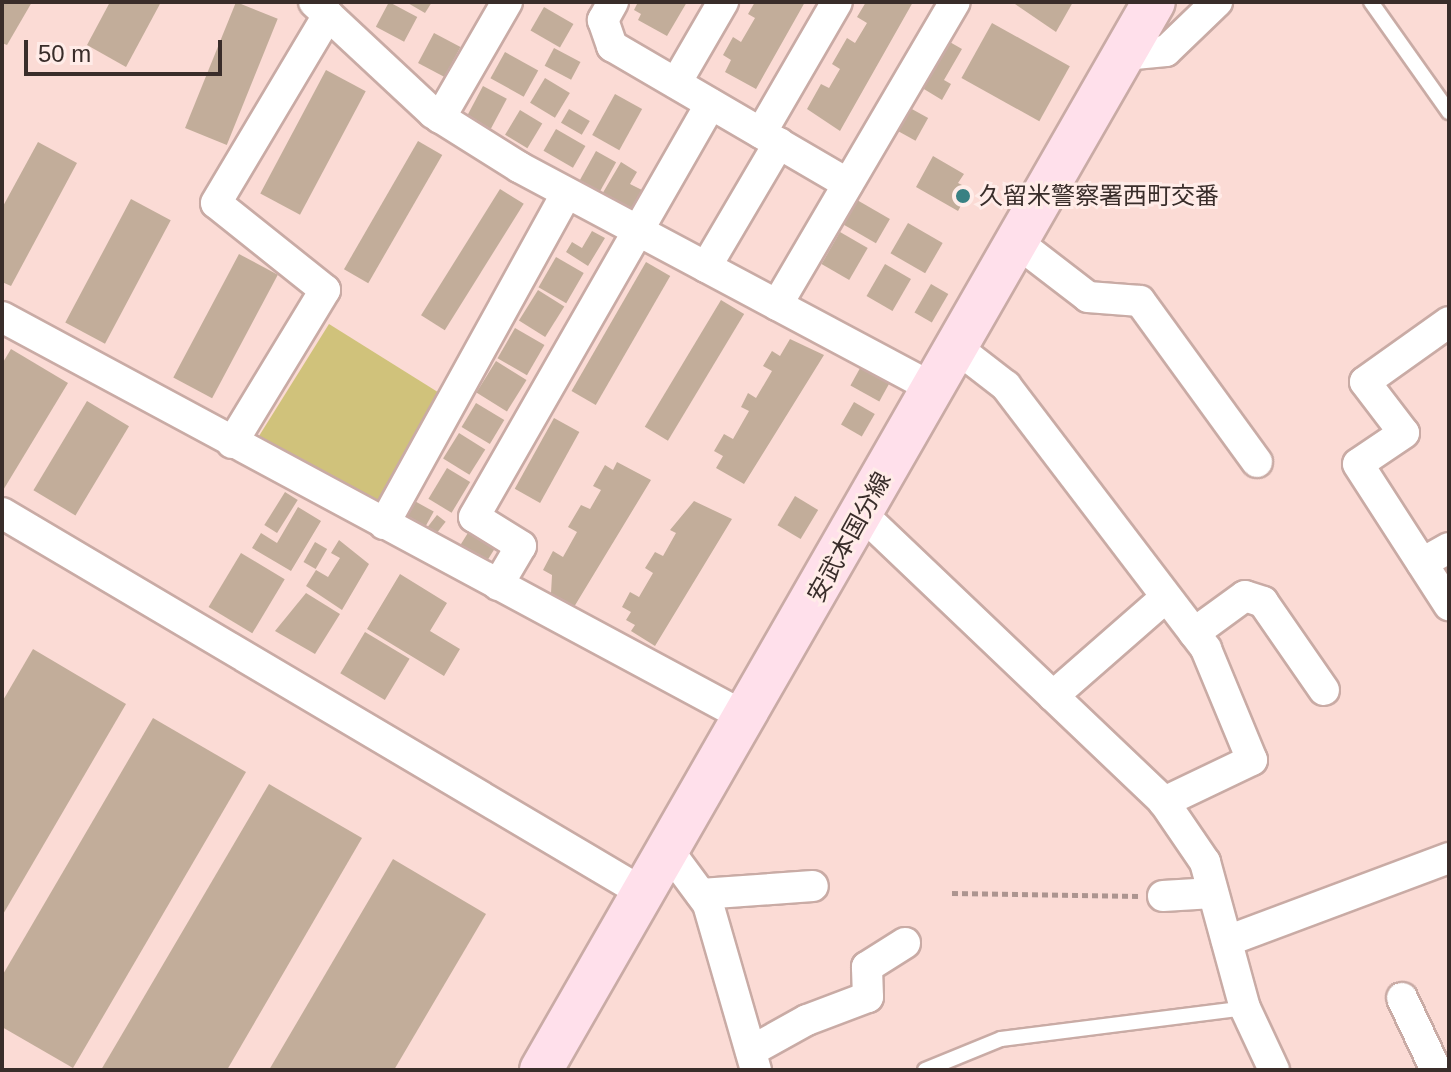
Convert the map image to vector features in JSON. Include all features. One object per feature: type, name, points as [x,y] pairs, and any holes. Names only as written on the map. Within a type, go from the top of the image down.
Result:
[{"type":"main road","name":"安武本国分線","points":[[541,1070],[642,892],[747,718],[1154,2]]},
{"type":"street","points":[[440,118],[507,2]]},
{"type":"street","points":[[613,2],[603,20],[612,46],[848,184]]},
{"type":"street","points":[[676,83],[723,2]]},
{"type":"street","points":[[706,267],[837,2]]},
{"type":"street","points":[[777,305],[955,2]]},
{"type":"street","points":[[1124,55],[1166,51],[1217,2]]},
{"type":"street","points":[[232,443],[325,290],[216,203],[321,8],[440,118],[567,193],[933,388]]},
{"type":"street","points":[[498,585],[521,546],[474,517],[635,230],[711,104]]},
{"type":"street","points":[[384,524],[567,193]]},
{"type":"street","points":[[1018,243],[1088,297],[1140,301],[1257,462]]},
{"type":"street","points":[[2,317],[747,718]]},
{"type":"street","points":[[1449,322],[1365,382],[1404,433],[1358,464],[1449,605]]},
{"type":"street","points":[[957,348],[1006,386],[1206,649],[1252,760],[1164,802]]},
{"type":"street","points":[[2,513],[642,892]]},
{"type":"street","points":[[862,514],[1164,802],[1205,862],[1245,1008],[1274,1070]]},
{"type":"street","points":[[1422,563],[1449,548]]},
{"type":"street","points":[[1194,633],[1245,596],[1263,602],[1324,690]]},
{"type":"street","points":[[1053,696],[1166,597]]},
{"type":"street","points":[[668,850],[708,904],[753,1060],[807,1020],[868,997],[867,967],[905,943]]},
{"type":"street","points":[[1227,941],[1449,858]]},
{"type":"street","points":[[701,894],[813,886]]},
{"type":"street","points":[[1163,896],[1213,893]]},
{"type":"street","points":[[1402,998],[1436,1070]]},
{"type":"lane","points":[[1371,2],[1449,112]]},
{"type":"lane","points":[[925,1070],[1001,1039],[1245,1008]]},
{"type":"path","points":[[952,893],[1163,896]]},
{"type":"shaded area","points":[[329,324],[448,398],[371,521],[252,447]]},
{"type":"building","points":[[2,2],[32,2],[7,45],[2,43]]},
{"type":"building","points":[[110,2],[161,2],[126,67],[87,45]]},
{"type":"building","points":[[236,2],[278,19],[227,145],[185,128]]},
{"type":"building","points":[[389,2],[417,17],[404,42],[376,27]]},
{"type":"building","points":[[406,2],[432,2],[425,13]]},
{"type":"building","points":[[638,2],[687,2],[667,36],[638,20],[641,14],[634,10]]},
{"type":"building","points":[[755,2],[805,2],[756,89],[725,72],[731,60],[723,55],[733,37],[741,42],[755,18],[748,14]]},
{"type":"building","points":[[866,2],[913,2],[840,131],[807,109],[821,84],[829,88],[840,69],[832,64],[847,38],[855,43],[867,23],[857,17]]},
{"type":"building","points":[[1012,2],[1073,2],[1056,32]]},
{"type":"building","points":[[544,7],[573,24],[560,47],[530,30]]},
{"type":"building","points":[[992,23],[1070,66],[1039,121],[961,78]]},
{"type":"building","points":[[434,33],[460,47],[445,77],[418,63]]},
{"type":"building","points":[[941,37],[962,49],[944,80],[951,84],[942,100],[914,83]]},
{"type":"building","points":[[554,48],[580,62],[571,80],[545,66]]},
{"type":"building","points":[[505,52],[538,70],[524,97],[490,78]]},
{"type":"building","points":[[326,70],[366,91],[300,215],[260,194]]},
{"type":"building","points":[[545,78],[570,93],[555,118],[530,103]]},
{"type":"building","points":[[483,86],[507,99],[491,129],[467,116]]},
{"type":"building","points":[[615,94],[642,109],[619,150],[592,135]]},
{"type":"building","points":[[901,103],[928,118],[916,141],[888,126]]},
{"type":"building","points":[[569,109],[590,121],[582,135],[561,123]]},
{"type":"building","points":[[520,110],[542,123],[527,148],[505,135]]},
{"type":"building","points":[[556,129],[585,146],[573,168],[544,151]]},
{"type":"building","points":[[418,141],[442,155],[368,283],[344,269]]},
{"type":"building","points":[[38,142],[77,163],[11,286],[2,282],[2,208]]},
{"type":"building","points":[[596,151],[616,162],[597,197],[577,186]]},
{"type":"building","points":[[933,156],[964,174],[958,183],[970,189],[958,211],[916,187]]},
{"type":"building","points":[[621,162],[637,172],[630,184],[642,190],[627,217],[598,201]]},
{"type":"building","points":[[500,189],[524,204],[445,330],[421,315]]},
{"type":"building","points":[[131,199],[171,220],[105,344],[65,323]]},
{"type":"building","points":[[857,200],[890,219],[876,243],[843,224]]},
{"type":"building","points":[[908,223],[943,243],[925,273],[890,253]]},
{"type":"building","points":[[592,231],[605,238],[588,266],[566,252],[572,242],[582,248]]},
{"type":"building","points":[[840,232],[868,248],[849,280],[822,264]]},
{"type":"building","points":[[239,254],[278,275],[212,398],[173,378]]},
{"type":"building","points":[[556,257],[584,273],[566,303],[538,287]]},
{"type":"building","points":[[646,262],[670,276],[596,405],[572,391]]},
{"type":"building","points":[[885,264],[911,279],[892,311],[866,296]]},
{"type":"building","points":[[931,284],[948,294],[932,323],[914,313]]},
{"type":"building","points":[[538,290],[564,306],[545,337],[519,321]]},
{"type":"building","points":[[721,300],[744,314],[668,441],[645,427]]},
{"type":"building","points":[[515,328],[544,345],[527,375],[498,358]]},
{"type":"building","points":[[790,339],[824,355],[744,484],[716,468],[723,456],[714,451],[724,434],[733,439],[749,411],[741,407],[748,393],[756,398],[772,371],[763,366],[772,351],[780,356]]},
{"type":"building","points":[[11,349],[68,383],[2,492],[2,364]]},
{"type":"building","points":[[496,361],[527,380],[507,411],[476,392]]},
{"type":"building","points":[[864,361],[893,377],[879,401],[850,385]]},
{"type":"building","points":[[87,401],[129,426],[75,515],[33,490]]},
{"type":"building","points":[[854,402],[875,414],[862,437],[841,425]]},
{"type":"building","points":[[476,403],[504,420],[490,444],[462,427]]},
{"type":"building","points":[[554,418],[579,432],[540,503],[515,489]]},
{"type":"building","points":[[459,433],[485,449],[469,475],[443,458]]},
{"type":"building","points":[[617,462],[651,480],[574,607],[551,593],[552,575],[543,570],[553,551],[563,557],[577,532],[568,527],[581,505],[590,509],[601,490],[593,486],[605,465],[613,470]]},
{"type":"building","points":[[447,468],[470,482],[452,513],[428,499]]},
{"type":"building","points":[[285,492],[298,500],[277,533],[264,525]]},
{"type":"building","points":[[795,496],[818,510],[801,539],[777,525]]},
{"type":"building","points":[[411,499],[434,512],[422,533],[399,521]]},
{"type":"building","points":[[694,501],[732,519],[655,646],[631,631],[635,625],[626,620],[631,612],[622,607],[630,592],[639,597],[653,573],[645,568],[655,552],[663,556],[676,533],[670,530]]},
{"type":"building","points":[[298,507],[321,521],[291,571],[252,548],[261,533],[277,543]]},
{"type":"building","points":[[437,515],[446,522],[433,538],[424,532]]},
{"type":"building","points":[[471,528],[497,544],[484,566],[458,549]]},
{"type":"building","points":[[339,540],[369,564],[342,610],[306,586],[316,570],[328,577],[340,558],[331,553]]},
{"type":"building","points":[[315,542],[327,549],[316,569],[304,562]]},
{"type":"building","points":[[241,553],[285,579],[252,633],[209,607]]},
{"type":"building","points":[[400,574],[447,603],[430,631],[460,649],[444,676],[367,629]]},
{"type":"building","points":[[306,593],[340,614],[315,654],[275,631]]},
{"type":"building","points":[[365,632],[410,659],[385,700],[340,673]]},
{"type":"building","points":[[33,649],[126,704],[2,916],[2,702]]},
{"type":"building","points":[[153,718],[246,772],[73,1068],[2,1027],[2,976]]},
{"type":"building","points":[[269,784],[362,838],[227,1070],[101,1070]]},
{"type":"building","points":[[393,859],[486,914],[394,1070],[269,1070]]},
{"type":"place","name":"久留米警察署西町交番","points":[[963,196]]}]
